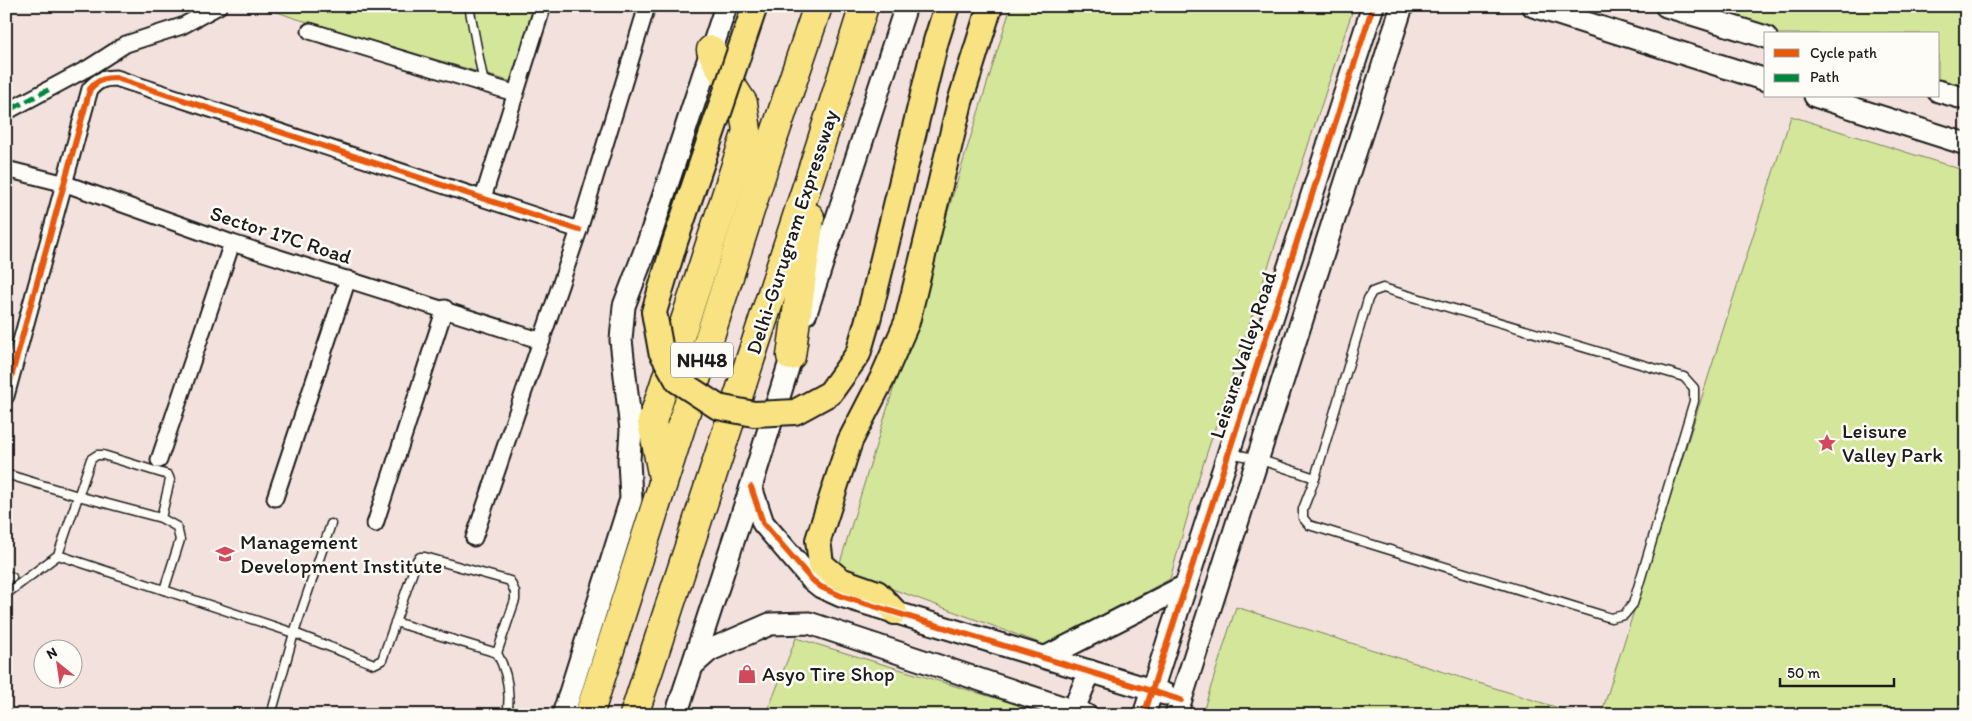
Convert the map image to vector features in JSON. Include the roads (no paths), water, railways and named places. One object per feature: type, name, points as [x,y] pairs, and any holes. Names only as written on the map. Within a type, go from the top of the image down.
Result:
[{"type":"highway","name":"NH48","points":[[589,715],[770,148],[818,6]]},
{"type":"highway","name":"Delhi-Gurugram Expressway","points":[[634,715],[864,6]]},
{"type":"highway","points":[[664,480],[652,422],[747,131],[743,103],[711,50]]},
{"type":"highway","points":[[791,356],[820,146]]},
{"type":"highway","points":[[576,715],[612,643]]},
{"type":"main road","points":[[755,6],[675,242],[654,312],[661,351],[678,381],[718,407],[754,414],[795,412],[830,393],[858,354],[936,41],[947,6]]},
{"type":"main road","points":[[894,612],[877,593],[840,580],[821,564],[818,540],[850,441],[882,379],[906,322],[960,102],[990,6]]},
{"type":"street","points":[[6,112],[90,67],[126,44],[182,26],[219,6]]},
{"type":"street","points":[[483,198],[514,93],[543,6]]},
{"type":"street","points":[[474,538],[579,230],[647,6]]},
{"type":"street","points":[[563,715],[631,499],[631,430],[621,340],[624,306],[649,240],[726,6]]},
{"type":"street","points":[[676,715],[906,6]]},
{"type":"street","name":"Leisure Valley Road","points":[[1144,715],[1373,6]]},
{"type":"street","points":[[751,487],[763,523],[811,579],[821,587],[841,596],[1152,690],[1179,707],[1402,6]]},
{"type":"street","points":[[1533,6],[1764,79]]},
{"type":"street","points":[[1666,6],[1764,36]]},
{"type":"street","points":[[310,31],[514,93]]},
{"type":"street","points":[[6,396],[66,184],[90,89],[95,83],[105,78],[116,78],[579,230]]},
{"type":"street","points":[[1940,92],[1966,99]]},
{"type":"street","points":[[1821,98],[1966,144]]},
{"type":"street","name":"Sector 17C Road","points":[[6,169],[66,184],[232,242],[445,308],[542,341]]},
{"type":"street","points":[[159,460],[232,242]]},
{"type":"street","points":[[274,498],[348,279]]},
{"type":"street","points":[[375,524],[445,308]]},
{"type":"street","points":[[1046,658],[1185,586]]},
{"type":"street","points":[[693,665],[710,650],[770,624],[809,623],[1037,706],[1080,713],[1090,671]]},
{"type":"lane","points":[[469,6],[484,84]]},
{"type":"lane","points":[[1382,288],[1684,377],[1694,388],[1694,401],[1633,604],[1624,615],[1611,618],[1309,525],[1303,518],[1303,509],[1315,478],[1368,299],[1372,292],[1382,288]]},
{"type":"lane","points":[[1228,453],[1258,460],[1315,478]]},
{"type":"lane","points":[[6,594],[58,555],[91,459],[97,455],[103,455],[168,475],[170,480],[161,518]]},
{"type":"lane","points":[[6,474],[78,496],[161,518],[177,528],[180,532],[180,540],[164,590]]},
{"type":"lane","points":[[271,715],[294,633],[331,524]]},
{"type":"lane","points":[[58,555],[294,633],[374,664],[382,660],[417,560],[420,557],[510,581],[515,592],[515,600],[496,653],[509,681],[507,715]]},
{"type":"lane","points":[[395,622],[496,653]]},
{"type":"place","name":"Leisure Valley Park","points":[[1827,443]]},
{"type":"place","name":"Management Development Institute","points":[[225,554]]},
{"type":"place","name":"Asyo Tire Shop","points":[[747,674]]}]
